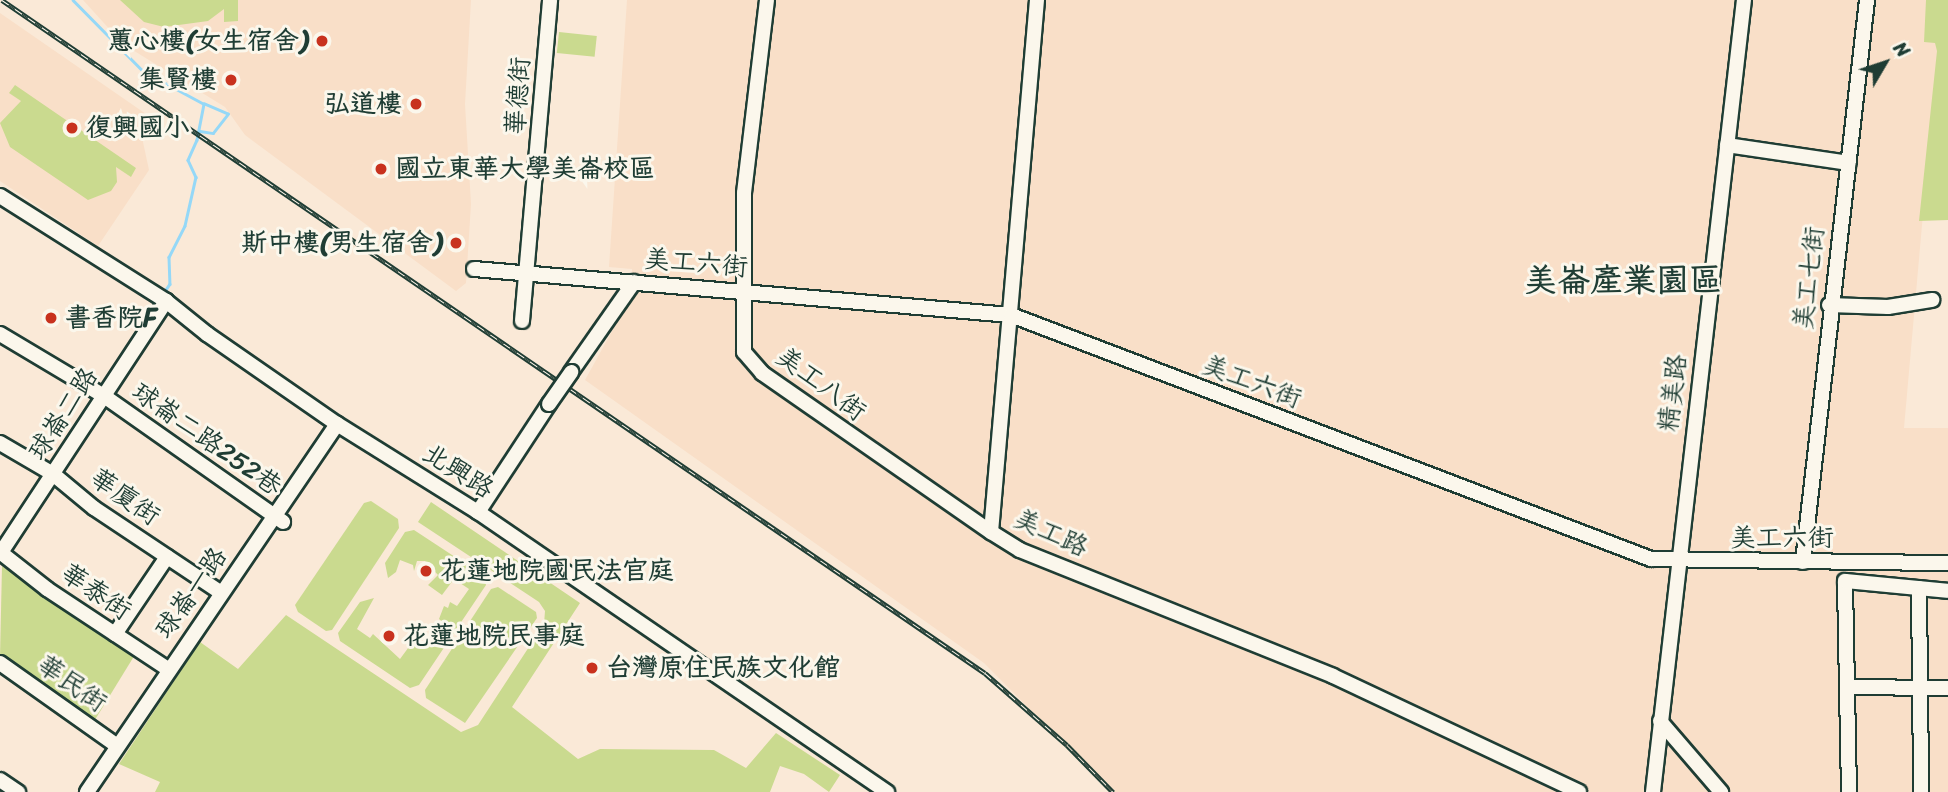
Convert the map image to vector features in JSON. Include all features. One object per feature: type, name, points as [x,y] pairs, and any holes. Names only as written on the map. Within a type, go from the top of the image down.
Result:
[{"type":"street","name":"華德街","points":[[522,321],[529,274],[550,0]]},
{"type":"street","name":"美工八街","points":[[767,0],[744,193],[744,352],[762,373],[991,532]]},
{"type":"street","name":"美工路","points":[[1037,0],[991,532],[1020,550],[1334,676],[1578,792]]},
{"type":"street","name":"精美路","points":[[1653,792],[1677,563],[1744,0]]},
{"type":"street","name":"美工七街","points":[[1803,562],[1829,305],[1849,163],[1867,0]]},
{"type":"street","points":[[1727,145],[1849,163]]},
{"type":"street","name":"北興路","points":[[0,196],[166,301],[206,334],[337,424],[478,512],[887,792]]},
{"type":"street","name":"美工六街","points":[[474,270],[1011,315],[1651,559],[1677,563],[1948,563]]},
{"type":"street","points":[[478,512],[634,282]]},
{"type":"street","points":[[1829,305],[1888,307],[1932,300]]},
{"type":"street","name":"球崙二路","points":[[0,553],[166,301]]},
{"type":"street","name":"球崙二路252巷","points":[[0,334],[104,396],[279,519]]},
{"type":"street","name":"球崙一路","points":[[87,792],[220,592],[279,519],[337,424]]},
{"type":"street","name":"華廈街","points":[[0,443],[53,474],[220,592]]},
{"type":"street","name":"華泰街","points":[[0,553],[168,669]]},
{"type":"street","points":[[115,634],[167,557]]},
{"type":"street","points":[[1849,792],[1845,581],[1948,591]]},
{"type":"street","points":[[1919,588],[1921,792]]},
{"type":"street","name":"華民街","points":[[0,663],[116,746]]},
{"type":"street","points":[[1847,687],[1948,688]]},
{"type":"street","points":[[1660,721],[1721,792]]},
{"type":"street","points":[[0,780],[18,792]]},
{"type":"shaded area","name":"國立東華大學美崙校區","points":[[83,0],[471,0],[465,104],[471,204],[466,283],[456,291],[245,135],[225,107],[123,44]]},
{"type":"shaded area","name":"美崙產業園區","points":[[627,0],[1942,0],[1904,428],[1948,428],[1948,792],[1112,792],[984,663],[585,380],[632,295],[632,269],[609,267]]},
{"type":"shaded area","name":"復興國小","points":[[0,13],[146,114],[143,142],[149,170],[98,246],[0,181]]},
{"type":"green space","points":[[120,0],[238,0],[238,21],[224,22],[224,9],[208,21],[164,27],[144,22]]},
{"type":"green space","points":[[1926,0],[1948,0],[1948,220],[1919,221],[1937,51],[1935,43],[1924,42]]},
{"type":"green space","points":[[559,32],[597,36],[595,57],[557,53]]},
{"type":"green space","points":[[15,85],[136,168],[131,177],[116,167],[117,182],[111,191],[88,200],[10,147],[0,123],[21,101],[9,93]]},
{"type":"green space","points":[[371,501],[398,519],[399,528],[332,630],[326,631],[298,612],[295,605],[364,503]]},
{"type":"green space","points":[[431,502],[580,603],[512,707],[578,759],[600,749],[714,750],[746,768],[776,733],[840,775],[829,792],[804,774],[780,766],[770,792],[155,792],[160,782],[119,764],[200,642],[238,669],[286,615],[461,732],[478,725],[544,624],[545,611],[539,602],[418,522]]},
{"type":"green space","points":[[414,530],[484,576],[486,585],[419,685],[410,688],[340,641],[338,633],[360,602],[374,598],[357,629],[370,638],[373,634],[400,659],[414,640],[431,644],[445,624],[439,619],[444,606],[448,608],[450,602],[457,606],[469,589],[454,579],[442,595],[428,585],[438,575],[425,561],[417,561],[414,571],[413,565],[400,560],[396,572],[388,578],[385,563],[405,532]]},
{"type":"green space","points":[[2,566],[136,653],[93,723],[0,657]]},
{"type":"green space","points":[[498,587],[536,612],[537,618],[465,723],[426,698],[425,690],[491,589]]},
{"type":"waterway","points":[[73,0],[143,71],[204,104],[197,140],[188,160],[196,177],[185,226],[169,257],[170,284],[164,293]]},
{"type":"waterway","points":[[200,131],[213,133],[228,114],[204,104]]},
{"type":"railway","points":[[2,0],[985,673],[1067,745],[1113,792]]},
{"type":"place","name":"蕙心樓(女生宿舍)","points":[[322,41]]},
{"type":"place","name":"集賢樓","points":[[231,80]]},
{"type":"place","name":"弘道樓","points":[[416,104]]},
{"type":"place","name":"復興國小","points":[[72,128]]},
{"type":"place","name":"國立東華大學美崙校區","points":[[381,169]]},
{"type":"place","name":"斯中樓(男生宿舍)","points":[[456,243]]},
{"type":"place","name":"書香院F","points":[[51,318]]},
{"type":"place","name":"花蓮地院國民法官庭","points":[[426,571]]},
{"type":"place","name":"花蓮地院民事庭","points":[[389,636]]},
{"type":"place","name":"台灣原住民族文化館","points":[[592,668]]},
{"type":"district","name":"美崙產業園區","points":[[1623,281]]}]
